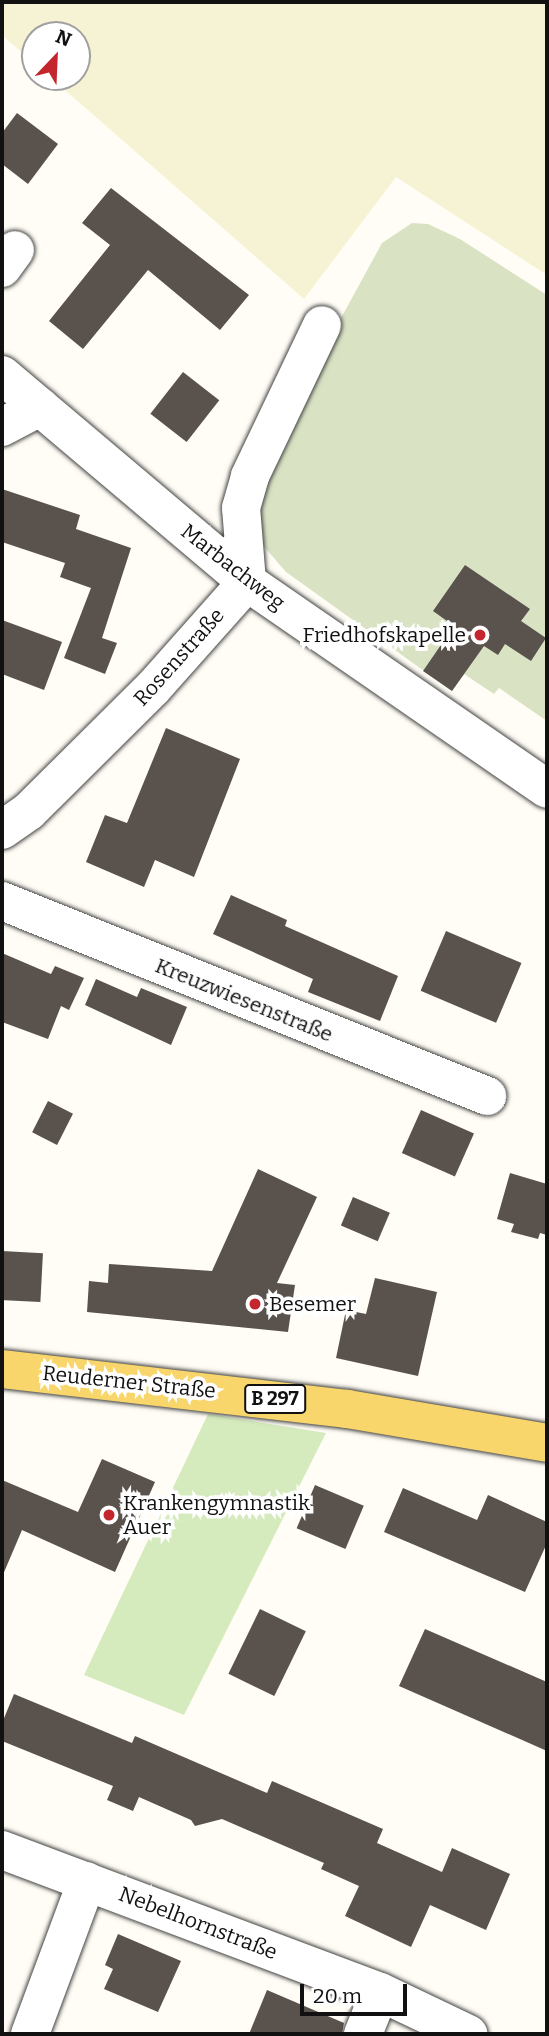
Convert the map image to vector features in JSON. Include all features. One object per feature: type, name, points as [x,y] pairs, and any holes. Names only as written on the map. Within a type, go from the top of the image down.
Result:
[{"type":"main road","name":"Reuderner Straße","points":[[2,1369],[175,1385],[547,1443]]},
{"type":"street","points":[[247,582],[241,508],[250,476],[322,325]]},
{"type":"street","name":"Marbachweg","points":[[2,375],[247,582],[547,789]]},
{"type":"street","points":[[2,427],[40,407]]},
{"type":"street","name":"Rosenstraße","points":[[2,830],[29,811],[153,688],[247,582]]},
{"type":"street","name":"Kreuzwiesenstraße","points":[[2,901],[487,1096]]},
{"type":"street","name":"Nebelhornstraße","points":[[2,1850],[380,1992],[468,2034]]},
{"type":"street","points":[[30,2034],[87,1881]]},
{"type":"street","points":[[363,2034],[380,1992]]},
{"type":"shaded area","points":[[2,2],[547,2],[547,275],[396,177],[304,299],[66,91],[91,91],[91,21],[21,21],[21,52],[2,35]]},
{"type":"green space","points":[[412,223],[428,224],[460,239],[547,295],[547,721],[499,688],[494,694],[464,674],[452,691],[286,572],[261,543],[258,511],[267,473],[322,353],[382,243]]},
{"type":"green space","points":[[208,1414],[326,1433],[184,1715],[84,1675]]},
{"type":"building","points":[[17,113],[58,144],[28,184],[2,164],[2,133]]},
{"type":"building","points":[[111,188],[249,295],[220,330],[148,270],[83,349],[49,321],[110,245],[82,223]]},
{"type":"building","points":[[183,372],[219,400],[187,442],[150,414]]},
{"type":"building","points":[[2,489],[80,515],[76,529],[131,548],[102,638],[117,643],[105,674],[64,658],[91,588],[60,577],[65,563],[2,542]]},
{"type":"building","name":"Friedhofskapelle","points":[[465,565],[530,609],[521,621],[546,638],[531,661],[505,644],[498,655],[484,646],[452,691],[423,671],[454,626],[433,611]]},
{"type":"building","points":[[2,620],[62,642],[44,690],[2,674]]},
{"type":"building","points":[[166,728],[240,759],[194,877],[155,860],[144,887],[86,862],[105,815],[127,823]]},
{"type":"building","points":[[231,895],[287,920],[285,926],[398,976],[380,1021],[308,992],[313,979],[213,934]]},
{"type":"building","points":[[446,931],[521,963],[496,1023],[421,991]]},
{"type":"building","points":[[2,953],[51,974],[55,966],[84,978],[69,1010],[61,1006],[48,1039],[2,1022]]},
{"type":"building","points":[[96,979],[137,997],[141,988],[187,1007],[171,1045],[85,1005]]},
{"type":"building","points":[[48,1101],[73,1114],[57,1145],[32,1132]]},
{"type":"building","points":[[421,1110],[474,1134],[455,1177],[402,1153]]},
{"type":"building","points":[[258,1169],[317,1197],[277,1283],[295,1285],[288,1332],[87,1312],[89,1281],[108,1283],[109,1264],[212,1271]]},
{"type":"building","points":[[510,1173],[547,1184],[547,1235],[540,1233],[538,1239],[511,1232],[514,1224],[497,1219]]},
{"type":"building","points":[[353,1197],[390,1213],[378,1241],[341,1226]]},
{"type":"building","points":[[2,1251],[43,1253],[40,1302],[2,1300]]},
{"type":"building","points":[[375,1278],[437,1292],[418,1376],[336,1358],[346,1310],[366,1314]]},
{"type":"building","name":"Krankengymnastik Auer","points":[[102,1459],[155,1482],[115,1572],[22,1530],[2,1577],[2,1480],[78,1512]]},
{"type":"building","points":[[315,1485],[364,1506],[345,1549],[297,1528]]},
{"type":"building","points":[[403,1488],[477,1520],[488,1495],[547,1522],[547,1543],[525,1592],[384,1532]]},
{"type":"building","points":[[260,1609],[306,1631],[274,1696],[228,1674]]},
{"type":"building","points":[[425,1629],[547,1682],[547,1751],[399,1686]]},
{"type":"building","points":[[14,1694],[132,1743],[135,1736],[267,1793],[272,1781],[383,1829],[377,1843],[442,1872],[452,1848],[510,1874],[486,1930],[430,1905],[411,1947],[345,1916],[359,1886],[321,1869],[324,1863],[222,1819],[195,1826],[191,1820],[139,1797],[133,1811],[107,1800],[113,1786],[2,1741],[2,1723]]},
{"type":"building","points":[[118,1934],[181,1961],[158,2012],[104,1989],[113,1969],[105,1965]]},
{"type":"building","points":[[267,1990],[344,2023],[342,2034],[249,2034]]},
{"type":"place","name":"Friedhofskapelle","points":[[480,635]]},
{"type":"place","name":"Besemer","points":[[255,1304]]},
{"type":"place","name":"Krankengymnastik Auer","points":[[109,1515]]}]
